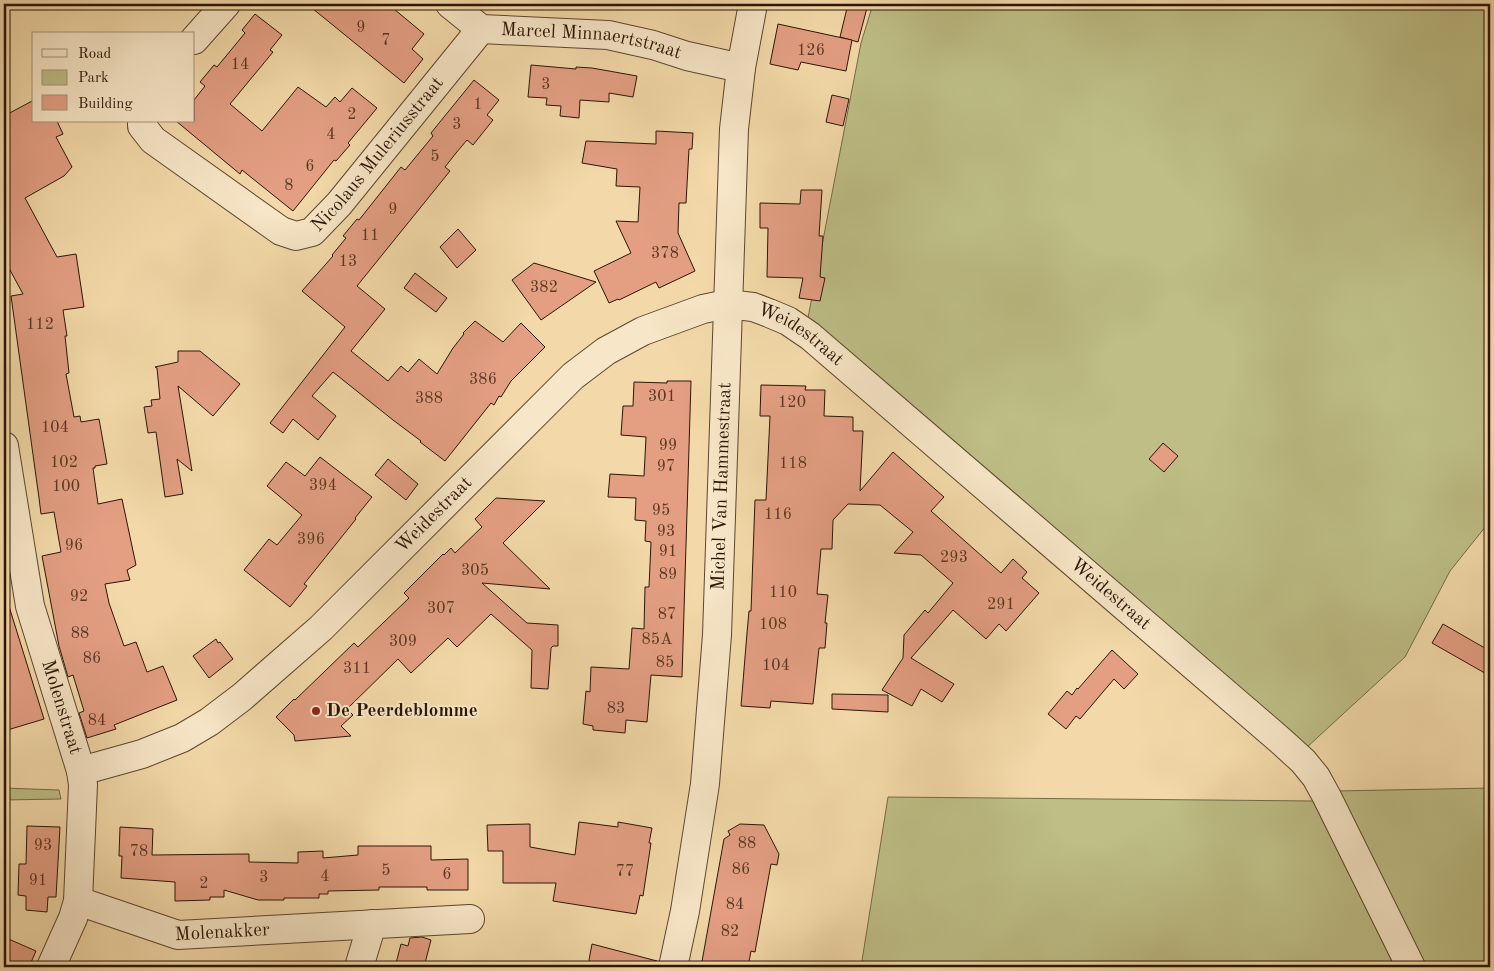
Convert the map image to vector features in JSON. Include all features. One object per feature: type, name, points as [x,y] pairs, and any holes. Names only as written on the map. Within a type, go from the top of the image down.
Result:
[{"type":"street","points":[[195,39],[226,4]]},
{"type":"street","name":"Marcel Minnaertstraat","points":[[450,4],[481,29],[608,36],[653,45],[687,56],[741,68]]},
{"type":"street","name":"Michel Van Hammestraat","points":[[672,967],[685,911],[706,774],[717,634],[734,129],[741,68],[753,4]]},
{"type":"street","name":"Nicolaus Muleriusstraat","points":[[142,122],[142,126],[153,140],[281,231],[296,236],[312,232],[339,204],[481,29]]},
{"type":"street","name":"Weidestraat","points":[[81,771],[142,754],[182,738],[209,722],[242,697],[321,628],[573,376],[606,350],[643,331],[703,309],[727,304],[753,307],[788,321],[810,336],[1281,740],[1303,761],[1316,777],[1327,797],[1411,967]]},
{"type":"street","name":"Molenstraat","points":[[4,446],[30,606],[81,771],[83,786],[78,901],[73,918],[51,967]]},
{"type":"street","name":"Molenakker","points":[[78,901],[178,934],[470,919]]},
{"type":"street","points":[[360,967],[372,924]]},
{"type":"green space","points":[[873,4],[1490,4],[1490,521],[1450,571],[1405,657],[1305,749],[807,323],[861,43]]},
{"type":"green space","points":[[4,788],[59,790],[61,799],[4,800]]},
{"type":"green space","points":[[1490,788],[1490,967],[1425,967],[1336,791]]},
{"type":"green space","points":[[888,797],[1313,801],[1395,967],[861,967]]},
{"type":"building","points":[[307,4],[388,4],[424,34],[412,49],[423,59],[404,83]]},
{"type":"building","points":[[848,4],[868,4],[858,42],[840,37]]},
{"type":"building","points":[[255,14],[282,35],[270,50],[273,52],[230,104],[262,131],[298,87],[326,107],[335,97],[340,102],[352,88],[377,108],[348,143],[350,145],[336,161],[334,160],[293,211],[242,170],[240,174],[177,122],[195,122],[195,99],[205,86],[200,82],[214,65],[217,67],[245,33],[242,30]]},
{"type":"building","points":[[778,24],[852,40],[846,71],[801,62],[798,70],[770,64]]},
{"type":"building","points":[[531,65],[576,69],[576,67],[592,68],[637,76],[633,97],[609,93],[609,102],[580,100],[579,118],[560,116],[561,106],[546,105],[547,98],[528,97]]},
{"type":"building","points":[[474,80],[499,100],[487,115],[493,120],[473,145],[467,140],[456,153],[445,167],[450,171],[357,286],[385,309],[351,351],[388,381],[401,366],[408,372],[419,359],[437,374],[463,333],[475,321],[503,342],[521,323],[545,347],[511,381],[494,405],[491,403],[445,461],[333,372],[312,396],[336,416],[318,440],[293,419],[283,433],[270,423],[345,327],[302,291],[333,256],[346,238],[343,236],[357,219],[359,220],[401,167],[405,170],[433,136],[431,133]]},
{"type":"building","points":[[832,95],[849,99],[843,126],[826,122]]},
{"type":"building","points":[[32,101],[32,122],[57,122],[63,134],[56,137],[72,167],[64,176],[25,198],[57,257],[76,254],[84,307],[63,310],[67,336],[65,336],[69,373],[66,374],[74,417],[80,416],[81,422],[99,419],[107,464],[93,468],[98,504],[122,499],[136,565],[127,570],[130,580],[105,584],[109,603],[124,646],[136,642],[147,672],[163,666],[177,700],[114,725],[116,729],[87,738],[79,713],[84,711],[73,675],[68,677],[59,646],[42,556],[61,552],[54,512],[41,514],[11,296],[23,294],[4,259],[4,116]]},
{"type":"building","points":[[656,131],[693,133],[692,149],[689,149],[686,203],[679,203],[678,233],[695,271],[659,288],[656,282],[609,303],[594,271],[631,253],[616,221],[638,222],[640,187],[616,186],[617,169],[582,163],[586,141],[656,144]]},
{"type":"building","points":[[801,190],[822,190],[819,236],[823,236],[820,277],[825,278],[820,301],[799,298],[803,278],[767,277],[768,228],[760,228],[760,203],[800,204]]},
{"type":"building","points":[[458,229],[476,250],[457,268],[440,247]]},
{"type":"building","points":[[534,263],[596,282],[541,320],[512,280]]},
{"type":"building","points":[[415,273],[447,298],[436,312],[404,288]]},
{"type":"building","points":[[178,351],[200,351],[240,384],[213,416],[178,386],[192,471],[177,459],[183,494],[165,497],[156,432],[148,433],[144,407],[152,406],[151,400],[160,399],[157,368],[155,367],[178,362]]},
{"type":"building","points":[[667,381],[691,381],[682,677],[651,675],[647,722],[626,720],[625,733],[593,730],[593,726],[583,724],[586,691],[590,692],[591,667],[629,669],[632,628],[644,629],[645,587],[649,587],[651,542],[645,541],[646,521],[635,520],[636,498],[608,497],[610,474],[644,476],[646,437],[621,435],[623,406],[633,406],[634,382],[667,383]]},
{"type":"building","points":[[761,385],[806,386],[805,390],[825,390],[824,416],[853,417],[853,431],[863,431],[860,491],[893,452],[944,497],[931,511],[1001,573],[1013,559],[1027,572],[1022,578],[1039,593],[1006,631],[999,624],[986,639],[953,610],[911,658],[954,684],[942,702],[921,689],[912,706],[882,690],[903,658],[904,635],[925,610],[928,613],[953,583],[921,555],[894,553],[913,532],[880,505],[848,504],[833,520],[832,549],[821,549],[817,594],[828,595],[825,623],[827,623],[825,648],[819,648],[813,704],[771,701],[770,708],[741,706],[749,611],[751,611],[755,500],[766,500],[770,416],[760,416]]},
{"type":"building","points":[[1163,443],[1178,456],[1164,472],[1149,459]]},
{"type":"building","points":[[320,457],[372,497],[304,584],[307,586],[290,607],[244,570],[269,539],[277,545],[302,515],[267,486],[286,462],[305,476]]},
{"type":"building","points":[[388,459],[418,484],[406,500],[375,475]]},
{"type":"building","points":[[496,498],[545,501],[503,543],[550,589],[482,583],[527,623],[558,625],[558,646],[551,648],[548,689],[531,688],[532,650],[491,614],[457,647],[448,638],[411,673],[398,659],[347,709],[353,715],[341,726],[351,736],[295,741],[294,735],[276,717],[354,643],[358,647],[409,598],[404,593],[443,554],[451,548],[455,553],[482,527],[475,519]]},
{"type":"building","points":[[8,603],[44,719],[4,731],[4,604]]},
{"type":"building","points":[[1443,624],[1490,651],[1490,676],[1432,643]]},
{"type":"building","points":[[216,639],[233,659],[209,678],[193,656]]},
{"type":"building","points":[[1112,650],[1138,674],[1124,689],[1114,679],[1080,719],[1076,716],[1066,729],[1048,714],[1067,691],[1072,695],[1078,689]]},
{"type":"building","points":[[832,694],[888,695],[888,712],[832,709]]},
{"type":"building","points":[[579,822],[618,827],[618,822],[652,828],[643,896],[640,895],[636,914],[553,901],[556,883],[503,883],[503,851],[488,851],[487,825],[530,824],[530,847],[575,855]]},
{"type":"building","points":[[740,824],[764,825],[779,854],[777,865],[771,864],[755,952],[751,951],[748,967],[701,967],[724,839],[730,835],[728,831]]},
{"type":"building","points":[[27,826],[60,827],[56,897],[48,897],[47,912],[26,910],[26,896],[18,895],[19,864],[26,864]]},
{"type":"building","points":[[120,827],[153,829],[152,855],[249,854],[249,862],[298,863],[298,852],[323,851],[323,858],[358,855],[358,846],[431,846],[431,860],[468,859],[468,890],[427,890],[427,887],[379,887],[379,890],[328,891],[328,894],[319,894],[319,898],[258,900],[224,890],[224,897],[210,897],[210,900],[175,901],[175,882],[121,878],[122,856],[119,856]]},
{"type":"building","points":[[4,937],[36,951],[29,967],[4,967]]},
{"type":"building","points":[[422,937],[431,940],[424,967],[395,967],[401,944],[408,946],[410,938]]},
{"type":"building","points":[[592,944],[657,961],[656,967],[593,967],[589,960]]},
{"type":"place","name":"De Peerdeblomme","points":[[316,711]]}]
